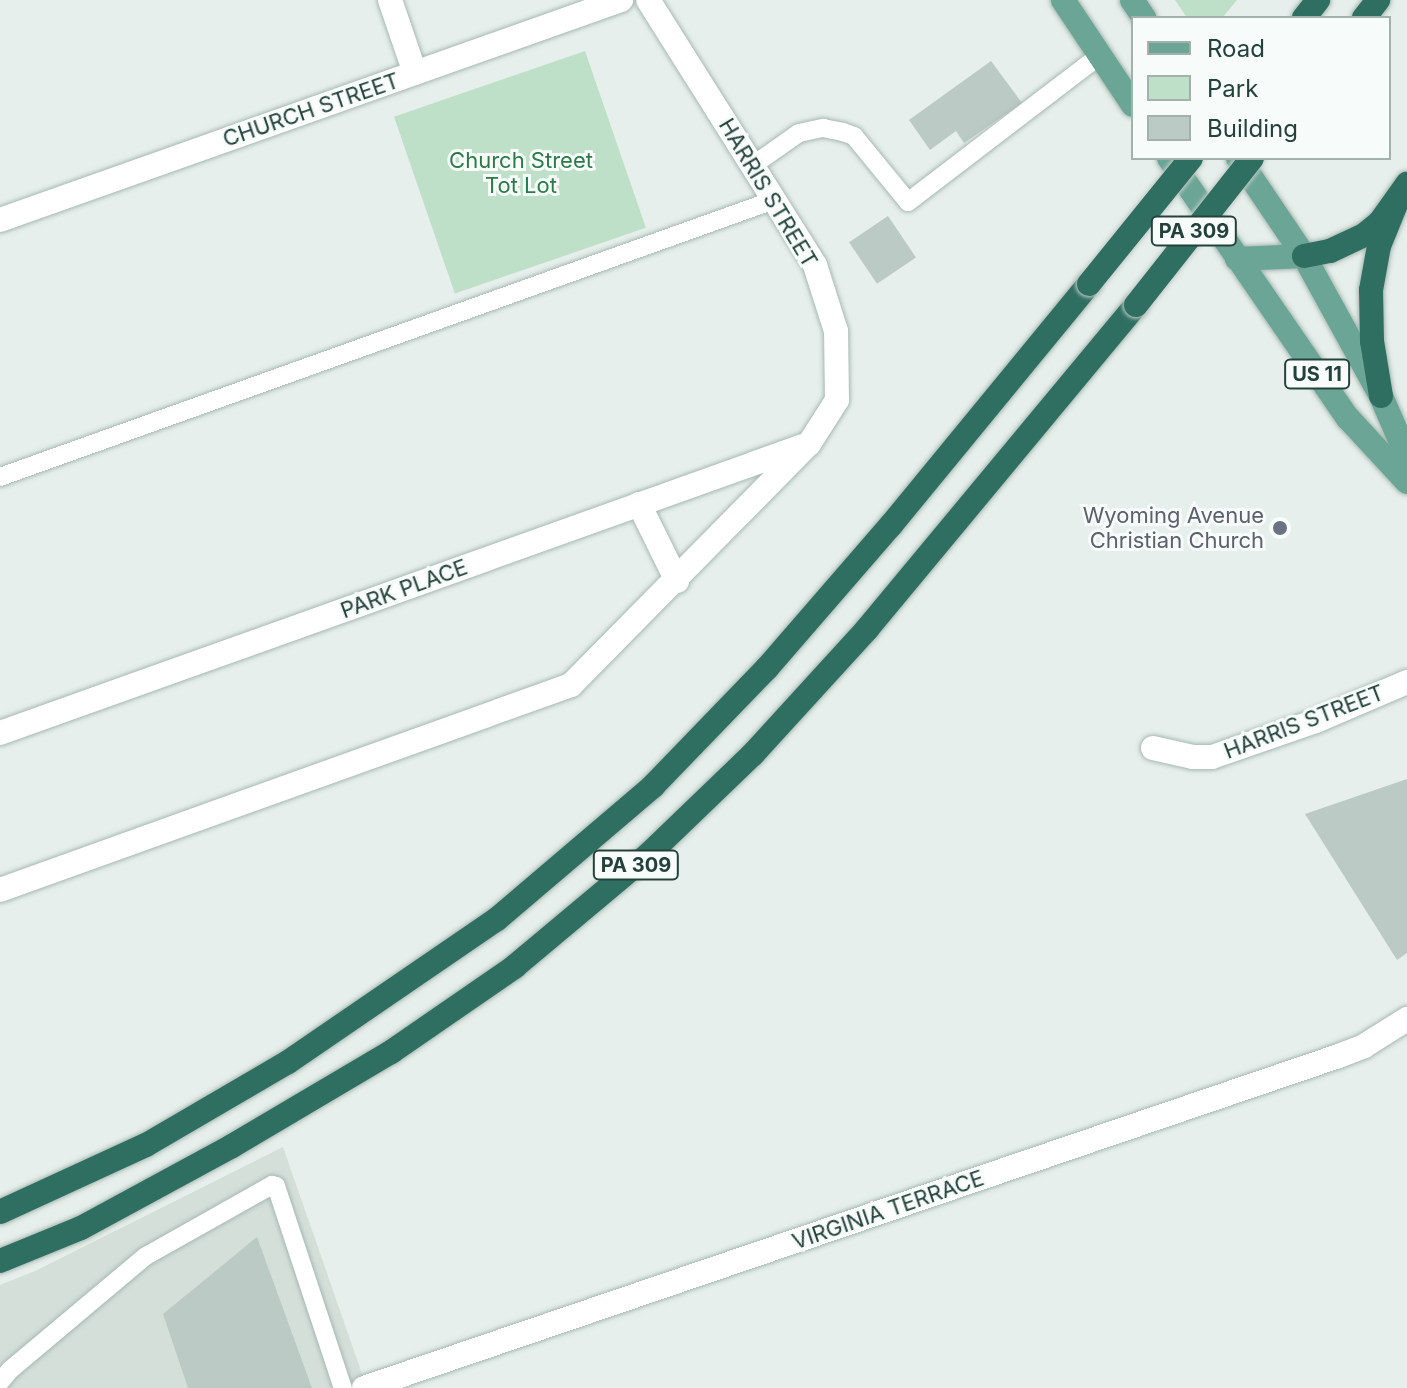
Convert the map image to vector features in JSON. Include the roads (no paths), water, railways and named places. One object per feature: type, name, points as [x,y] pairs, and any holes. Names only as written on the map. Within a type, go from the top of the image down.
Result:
[{"type":"highway","points":[[1306,16],[1318,0]]},
{"type":"highway","points":[[1366,16],[1378,0]]},
{"type":"highway","name":"PA 309","points":[[0,1212],[146,1145],[288,1062],[497,919],[653,786],[767,668],[891,525],[1189,160]]},
{"type":"highway","name":"PA 309","points":[[0,1261],[81,1228],[232,1146],[378,1060],[514,967],[649,854],[753,754],[867,629],[1136,305],[1250,160]]},
{"type":"highway","points":[[1304,256],[1330,251],[1356,239],[1380,222],[1402,193]]},
{"type":"highway","points":[[1381,396],[1372,341],[1371,290],[1379,246],[1402,193]]},
{"type":"main road","points":[[1063,0],[1131,102]]},
{"type":"main road","name":"US 11","points":[[1170,160],[1348,418],[1407,482]]},
{"type":"main road","name":"US 11","points":[[1239,160],[1304,256],[1381,396],[1407,456]]},
{"type":"main road","points":[[1237,259],[1304,256]]},
{"type":"street","points":[[390,0],[415,73]]},
{"type":"street","name":"CHURCH STREET","points":[[0,220],[621,0]]},
{"type":"street","name":"HARRIS STREET","points":[[0,890],[571,685],[809,444],[837,400],[836,331],[815,265],[648,0]]},
{"type":"street","name":"PARK PLACE","points":[[0,733],[809,444]]},
{"type":"street","points":[[639,504],[677,581]]},
{"type":"street","name":"HARRIS STREET","points":[[1153,748],[1183,756],[1212,757],[1316,721],[1407,682]]},
{"type":"street","name":"VIRGINIA TERRACE","points":[[364,1388],[1336,1057],[1364,1046],[1407,1019]]},
{"type":"lane","points":[[752,166],[799,133],[823,128],[843,132],[854,136],[908,202],[1100,55]]},
{"type":"lane","points":[[0,477],[774,200]]},
{"type":"lane","points":[[3,1372],[146,1256],[272,1185],[276,1186],[343,1388]]},
{"type":"place","name":"Wyoming Avenue Christian Church","points":[[1280,528]]},
{"type":"park label","name":"Church Street Tot Lot","points":[[521,172]]}]
